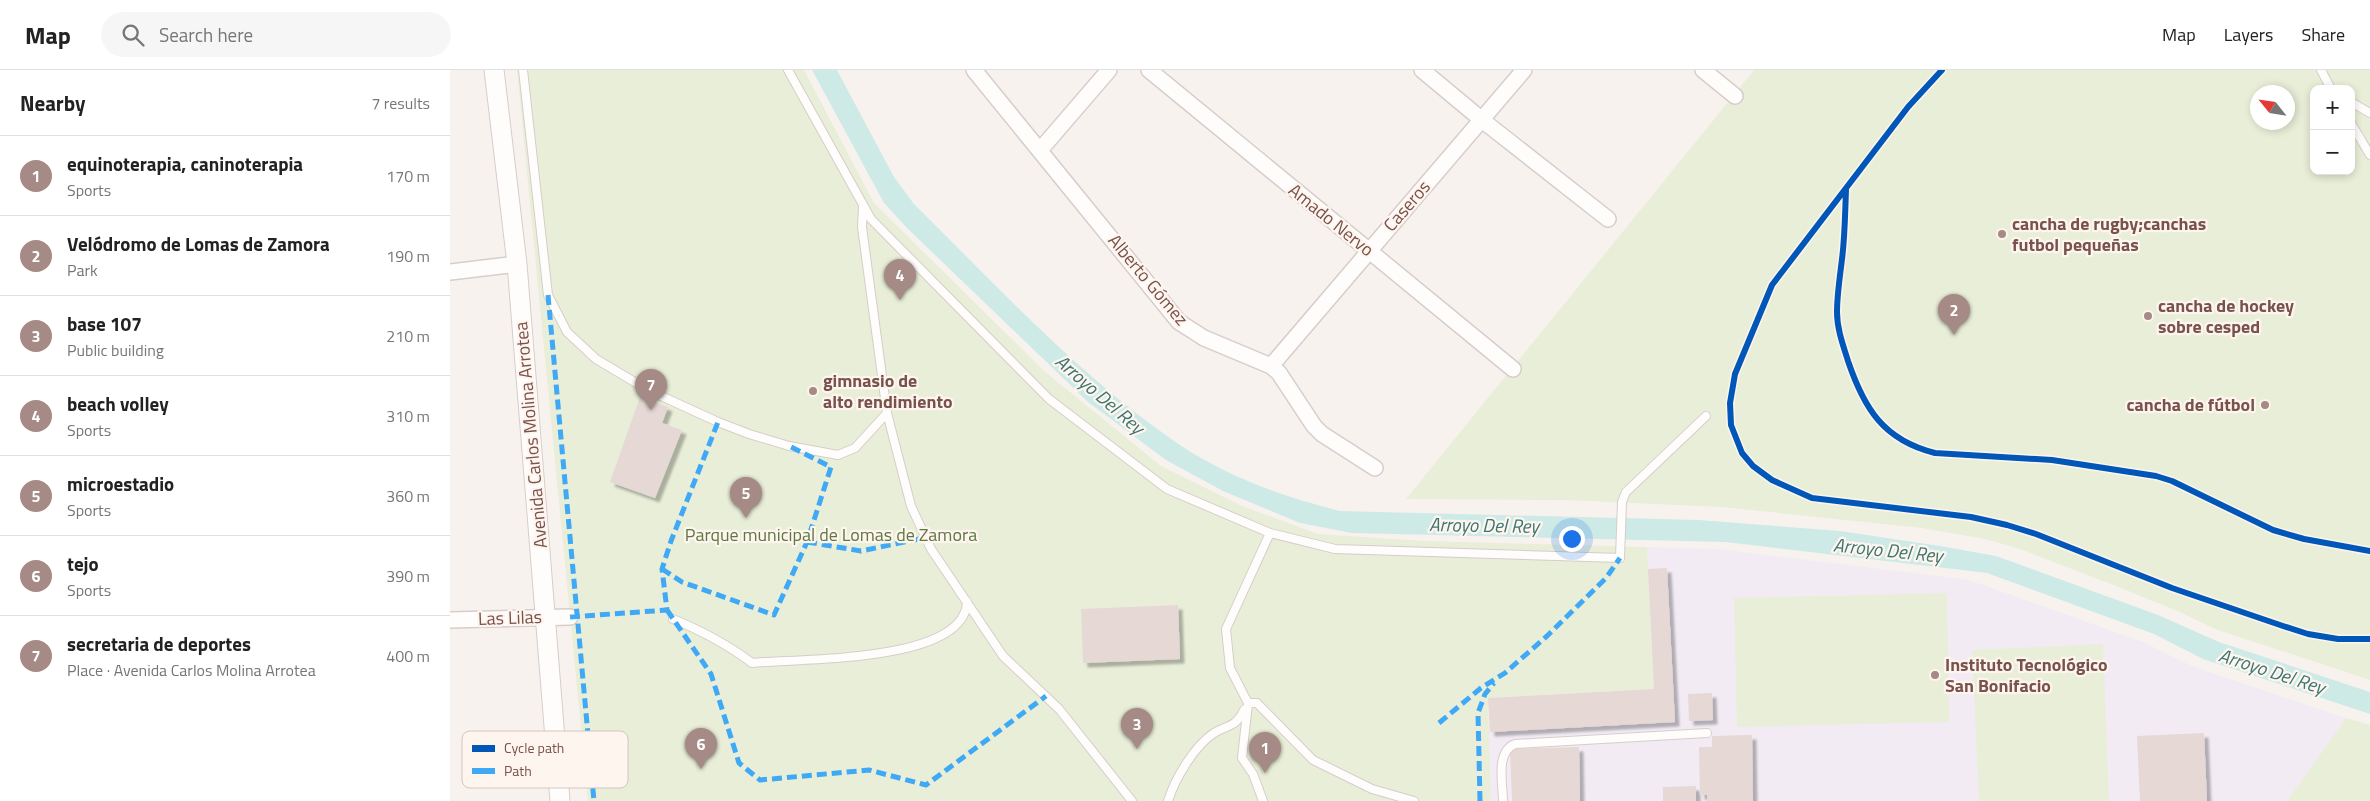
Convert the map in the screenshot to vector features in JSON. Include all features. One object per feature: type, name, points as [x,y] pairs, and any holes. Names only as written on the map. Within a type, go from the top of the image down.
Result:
[{"type":"street","name":"Avenida Carlos Molina Arrotea","points":[[494,70],[517,264],[555,731]]},
{"type":"street","name":"Alberto Gómez","points":[[974,70],[1040,149],[1178,322],[1204,338],[1271,366],[1279,373],[1314,426],[1322,434],[1375,468]]},
{"type":"street","points":[[1040,149],[1109,70]]},
{"type":"street","name":"Amado Nervo","points":[[1149,70],[1514,369]]},
{"type":"street","points":[[1422,70],[1482,120],[1608,219]]},
{"type":"street","name":"Caseros","points":[[1271,366],[1524,70]]},
{"type":"street","points":[[1703,70],[1735,96]]},
{"type":"street","points":[[450,272],[517,264]]},
{"type":"street","name":"Las Lilas","points":[[450,620],[570,617]]},
{"type":"street","name":"Avenida Carlos Molina Arrotea","points":[[559,788],[560,801]]},
{"type":"lane","points":[[523,70],[548,295],[567,332],[596,359],[648,390],[749,434],[789,446],[838,455],[855,448],[887,412]]},
{"type":"lane","points":[[788,70],[863,207],[880,230],[1027,378],[1062,411],[1167,489],[1270,533],[1310,544],[1346,550],[1620,558],[1622,502],[1626,492],[1706,416]]},
{"type":"lane","points":[[2320,70],[2329,85]]},
{"type":"lane","points":[[2355,104],[2370,113]]},
{"type":"lane","points":[[2355,130],[2370,155]]},
{"type":"lane","points":[[863,207],[862,227],[887,412],[910,506],[924,538],[1003,656],[1059,709],[1132,801]]},
{"type":"lane","points":[[1263,801],[1252,774],[1242,758],[1248,703],[1230,668],[1226,629],[1270,533]]},
{"type":"lane","points":[[673,619],[703,631],[729,646],[752,663],[809,660],[887,654],[939,638],[961,622],[967,602]]},
{"type":"lane","points":[[1168,801],[1173,784],[1191,756],[1213,734],[1239,722],[1248,703]]},
{"type":"lane","points":[[1248,703],[1258,703],[1313,760],[1372,789],[1414,801]]},
{"type":"lane","points":[[1503,801],[1502,758],[1506,749],[1515,744],[1707,733]]},
{"type":"shaded area","name":"Instituto Tecnológico San Bonifacio","points":[[1647,547],[1720,549],[1963,579],[2143,642],[2192,666],[2346,718],[2287,801],[1491,801],[1488,698],[1654,689]]},
{"type":"green space","name":"Parque municipal de Lomas de Zamora","points":[[517,70],[804,70],[874,203],[1043,370],[1161,466],[1242,506],[1318,534],[1424,541],[1647,547],[1654,689],[1488,698],[1491,801],[588,801],[587,788],[628,788],[628,731],[581,731]]},
{"type":"green space","points":[[1754,70],[2370,70],[2370,680],[2215,629],[2180,612],[2116,586],[2020,549],[1985,539],[1922,528],[1722,507],[1565,500],[1406,499]]},
{"type":"green space","points":[[1947,593],[1949,722],[1737,727],[1734,598]]},
{"type":"green space","points":[[2103,644],[2109,801],[1979,801],[1972,650]]},
{"type":"green space","points":[[2346,718],[2370,725],[2370,801],[2287,801]]},
{"type":"water","name":"Arroyo Del Rey","points":[[812,70],[837,70],[894,177],[914,204],[1042,331],[1109,391],[1180,445],[1217,467],[1257,485],[1340,511],[1699,520],[1840,531],[1996,556],[2158,615],[2219,642],[2370,692],[2370,714],[2203,659],[2154,634],[1987,573],[1726,542],[1352,533],[1300,523],[1223,491],[1166,460],[1088,402],[908,229],[884,203]]},
{"type":"building","points":[[640,397],[668,407],[662,423],[682,430],[655,498],[610,482]]},
{"type":"building","points":[[1667,568],[1675,722],[1490,732],[1488,698],[1654,689],[1648,569]]},
{"type":"building","points":[[1178,605],[1180,659],[1083,663],[1081,609]]},
{"type":"building","points":[[1712,693],[1713,720],[1689,721],[1688,694]]},
{"type":"building","points":[[2204,733],[2207,801],[2140,801],[2137,736]]},
{"type":"building","points":[[1752,735],[1753,801],[1707,801],[1707,795],[1700,795],[1699,747],[1712,747],[1712,736]]},
{"type":"building","points":[[1579,747],[1580,801],[1512,801],[1510,749]]},
{"type":"building","points":[[1696,786],[1696,801],[1663,801],[1663,787]]},
{"type":"marked path","points":[[548,295],[588,731]]},
{"type":"marked path","points":[[570,617],[667,610],[662,569],[671,541],[718,422]]},
{"type":"marked path","points":[[662,569],[682,582],[774,615],[807,542],[831,467],[789,446]]},
{"type":"marked path","points":[[807,542],[861,551],[924,538]]},
{"type":"marked path","points":[[1439,723],[1481,688],[1505,673],[1547,636],[1606,578],[1620,558]]},
{"type":"marked path","points":[[667,610],[711,674],[739,763],[760,780],[869,770],[926,785],[1046,696]]},
{"type":"marked path","points":[[1480,801],[1478,713],[1485,694],[1494,683]]},
{"type":"marked path","points":[[593,788],[594,801]]},
{"type":"cycle path","points":[[1942,70],[1908,107],[1772,285],[1735,374],[1730,403],[1731,425],[1742,453],[1753,466],[1772,480],[1812,498],[1971,517],[2007,525],[2036,534],[2172,588],[2308,634],[2338,639],[2370,639]]},
{"type":"cycle path","points":[[1846,190],[1844,242],[1837,306],[1839,331],[1854,378],[1869,407],[1878,420],[1902,440],[1935,453],[2052,460],[2156,476],[2172,481],[2273,530],[2304,539],[2370,551]]},
{"type":"place","name":"cancha de rugby;canchas futbol pequeñas","points":[[2002,234]]},
{"type":"place","name":"beach volley","points":[[900,300]]},
{"type":"place","name":"cancha de hockey sobre cesped","points":[[2148,316]]},
{"type":"place","name":"Velódromo de Lomas de Zamora","points":[[1954,335]]},
{"type":"place","name":"gimnasio de alto rendimiento","points":[[813,391]]},
{"type":"place","name":"cancha de fútbol","points":[[2265,405]]},
{"type":"place","name":"secretaria de deportes","points":[[651,410]]},
{"type":"place","name":"microestadio","points":[[746,518]]},
{"type":"place","name":"Instituto Tecnológico San Bonifacio","points":[[1935,675]]},
{"type":"place","name":"base 107","points":[[1137,749]]},
{"type":"place","name":"tejo","points":[[701,769]]},
{"type":"place","name":"equinoterapia, caninoterapia","points":[[1265,773]]}]
